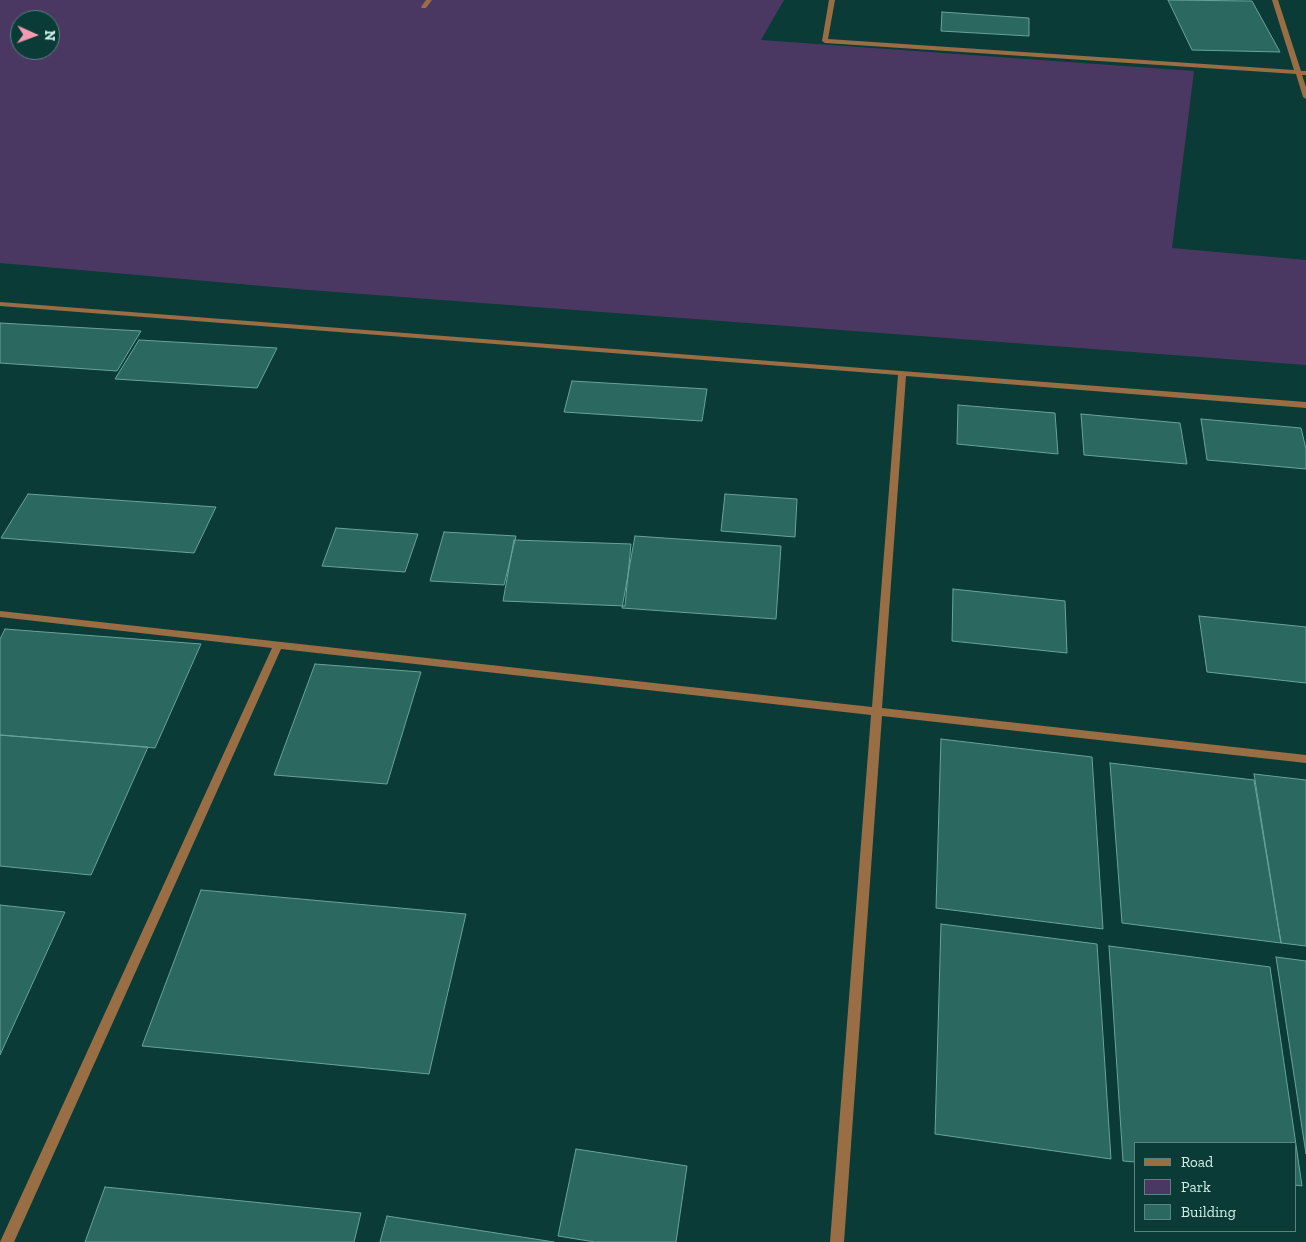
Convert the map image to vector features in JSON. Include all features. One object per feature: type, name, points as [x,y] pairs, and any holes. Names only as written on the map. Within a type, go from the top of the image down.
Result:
[{"type":"street","points":[[424,7],[429,0]]},
{"type":"street","points":[[832,0],[825,41],[1306,73]]},
{"type":"street","points":[[1275,0],[1306,97]]},
{"type":"street","points":[[0,304],[1306,405]]},
{"type":"street","points":[[837,1242],[902,373]]},
{"type":"street","points":[[0,614],[1306,759]]},
{"type":"street","points":[[7,1242],[278,645]]},
{"type":"green space","points":[[0,0],[784,0],[761,40],[1194,71],[1172,248],[1306,260],[1306,365],[309,290],[0,263]]},
{"type":"building","points":[[1168,0],[1252,1],[1280,52],[1192,50]]},
{"type":"building","points":[[942,12],[1029,18],[1029,36],[941,31]]},
{"type":"building","points":[[0,323],[141,331],[117,371],[0,363]]},
{"type":"building","points":[[139,340],[277,348],[257,388],[115,379]]},
{"type":"building","points":[[572,381],[707,389],[702,421],[564,412]]},
{"type":"building","points":[[958,405],[1055,413],[1058,454],[957,444]]},
{"type":"building","points":[[1081,414],[1180,423],[1187,464],[1084,455]]},
{"type":"building","points":[[1201,419],[1301,428],[1306,449],[1306,469],[1207,460]]},
{"type":"building","points":[[28,494],[216,507],[194,553],[1,538]]},
{"type":"building","points":[[725,494],[797,499],[795,537],[721,531]]},
{"type":"building","points":[[336,528],[418,534],[405,572],[322,566]]},
{"type":"building","points":[[444,532],[516,536],[504,585],[430,581]]},
{"type":"building","points":[[635,536],[781,546],[776,619],[622,608]]},
{"type":"building","points":[[514,540],[631,544],[625,606],[503,601]]},
{"type":"building","points":[[953,589],[1065,601],[1067,653],[952,641]]},
{"type":"building","points":[[1199,616],[1306,627],[1306,683],[1207,672]]},
{"type":"building","points":[[5,629],[201,644],[155,748],[0,735],[0,639]]},
{"type":"building","points":[[315,664],[421,672],[387,784],[274,775]]},
{"type":"building","points":[[0,735],[148,747],[91,875],[0,866]]},
{"type":"building","points":[[941,739],[1092,757],[1103,929],[936,908]]},
{"type":"building","points":[[1110,763],[1254,780],[1281,943],[1122,923]]},
{"type":"building","points":[[1254,774],[1306,780],[1306,946],[1281,943]]},
{"type":"building","points":[[201,890],[466,914],[429,1074],[142,1046]]},
{"type":"building","points":[[0,905],[65,912],[0,1055]]},
{"type":"building","points":[[941,924],[1097,944],[1111,1159],[935,1134]]},
{"type":"building","points":[[1109,946],[1270,967],[1296,1142],[1134,1142],[1134,1162],[1123,1161]]},
{"type":"building","points":[[1276,957],[1306,961],[1306,1154]]},
{"type":"building","points":[[1296,1145],[1302,1186],[1296,1185]]},
{"type":"building","points":[[576,1149],[687,1166],[676,1242],[595,1242],[558,1236]]},
{"type":"building","points":[[105,1187],[361,1213],[354,1242],[85,1242]]},
{"type":"building","points":[[387,1216],[554,1242],[380,1242]]}]
